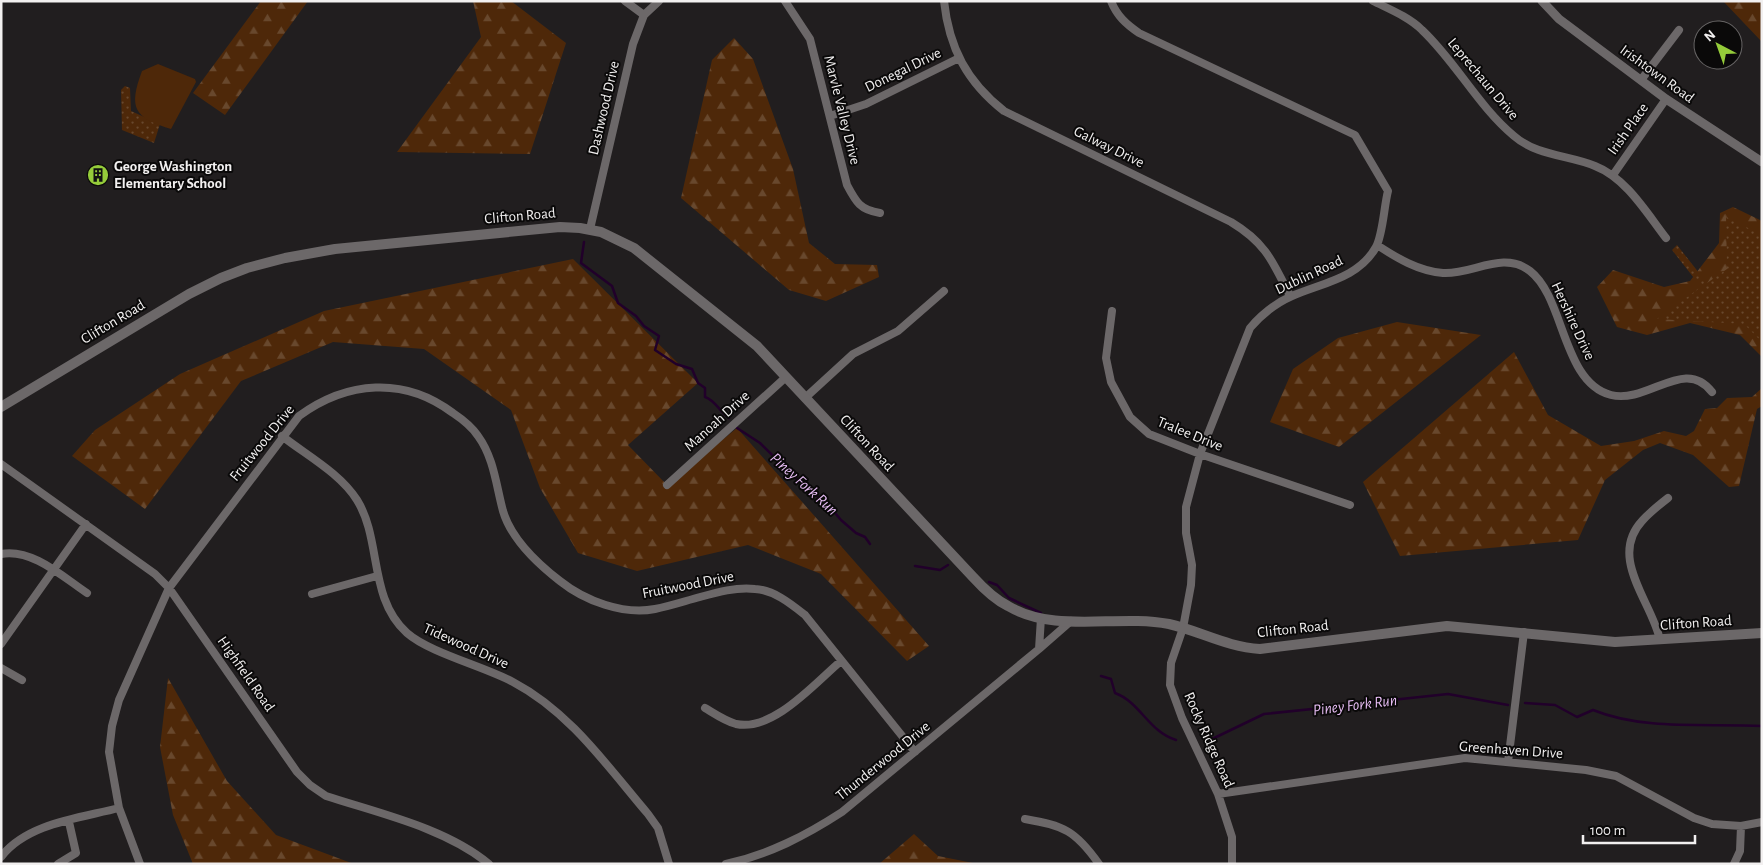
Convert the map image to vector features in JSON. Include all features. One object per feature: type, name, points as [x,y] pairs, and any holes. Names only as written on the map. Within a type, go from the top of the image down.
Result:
[{"type":"main road","name":"Clifton Road","points":[[1,407],[189,294],[221,278],[248,268],[302,254],[370,244],[560,227],[590,229],[615,238],[642,254],[746,336],[982,586],[1007,606],[1021,613],[1041,618],[1071,621],[1133,621],[1183,628],[1231,645],[1260,649],[1436,626],[1457,625],[1615,642],[1762,633]]},
{"type":"street","points":[[625,1],[644,15]]},
{"type":"street","name":"Dashwood Drive","points":[[590,229],[633,44],[644,15],[658,1]]},
{"type":"street","name":"Marvle Valley Drive","points":[[785,1],[810,39],[847,185],[855,201],[867,212],[880,213]]},
{"type":"street","name":"Galway Drive","points":[[944,1],[950,38],[959,58],[985,96],[1004,111],[1250,234],[1263,247],[1290,296]]},
{"type":"street","name":"Dublin Road","points":[[1111,1],[1115,11],[1126,24],[1139,33],[1355,135],[1388,191],[1377,245],[1366,260],[1348,275],[1290,296],[1263,313],[1250,328],[1200,454],[1186,507],[1186,533],[1192,565],[1191,585],[1183,628]]},
{"type":"street","name":"Leprechaun Drive","points":[[1373,1],[1421,28],[1493,116],[1515,138],[1535,149],[1556,156],[1576,159],[1596,166],[1613,175],[1633,195],[1666,238]]},
{"type":"street","name":"Irishtown Road","points":[[1542,1],[1559,19],[1666,99],[1762,162]]},
{"type":"street","points":[[1641,80],[1679,30]]},
{"type":"street","name":"Donegal Drive","points":[[830,116],[866,104],[959,58]]},
{"type":"street","name":"Irish Place","points":[[1613,175],[1666,99]]},
{"type":"street","name":"Hershire Drive","points":[[1377,245],[1406,262],[1435,272],[1468,272],[1501,261],[1528,269],[1541,284],[1579,368],[1592,385],[1604,392],[1617,396],[1633,396],[1678,379],[1690,378],[1704,383],[1712,392]]},
{"type":"street","points":[[805,398],[853,354],[898,331],[944,291]]},
{"type":"street","name":"Tralee Drive","points":[[1112,311],[1106,358],[1111,382],[1130,417],[1149,434],[1200,454],[1350,505]]},
{"type":"street","name":"Manoah Drive","points":[[667,485],[786,378]]},
{"type":"street","name":"Fruitwood Drive","points":[[140,864],[119,808],[109,752],[112,726],[119,700],[169,588],[282,436],[299,416],[316,404],[336,394],[358,388],[380,387],[401,389],[422,395],[441,404],[462,419],[478,435],[488,452],[504,513],[513,530],[525,547],[559,581],[576,592],[611,607],[654,609],[721,592],[757,588],[792,604],[805,616],[915,752]]},
{"type":"street","name":"Tidewood Drive","points":[[282,436],[343,483],[357,500],[365,518],[377,576],[394,618],[421,643],[514,683],[559,713],[580,734],[648,814],[658,828],[669,864]]},
{"type":"street","name":"Highfield Road","points":[[1,464],[155,574],[169,588],[297,772],[310,785],[326,796],[434,833],[461,845],[489,864]]},
{"type":"street","points":[[1660,640],[1657,626],[1631,571],[1628,557],[1632,538],[1640,522],[1668,498]]},
{"type":"street","points":[[1,644],[86,524]]},
{"type":"street","points":[[1,554],[20,554],[53,570],[87,593]]},
{"type":"street","points":[[312,594],[377,576]]},
{"type":"street","points":[[1039,649],[1041,618]]},
{"type":"street","name":"Thunderwood Drive","points":[[726,864],[778,849],[809,834],[842,812],[1071,621]]},
{"type":"street","name":"Rocky Ridge Road","points":[[1183,628],[1171,663],[1170,685],[1182,718],[1218,794],[1232,837],[1232,864]]},
{"type":"street","points":[[1508,762],[1524,632]]},
{"type":"street","points":[[705,708],[735,724],[748,725],[764,722],[778,715],[841,661]]},
{"type":"street","points":[[1,668],[22,680]]},
{"type":"street","name":"Greenhaven Drive","points":[[1218,794],[1465,758],[1586,770],[1616,776],[1694,818],[1712,824],[1741,826],[1762,822]]},
{"type":"street","points":[[1,857],[8,848],[40,829],[119,808]]},
{"type":"street","points":[[1025,819],[1057,825],[1071,832],[1099,864]]},
{"type":"street","points":[[58,864],[76,853],[69,822]]},
{"type":"street","points":[[1734,864],[1740,851],[1741,826]]},
{"type":"green space","points":[[261,1],[308,1],[225,115],[193,93]]},
{"type":"green space","points":[[473,1],[511,1],[566,43],[530,154],[397,152],[481,37]]},
{"type":"green space","points":[[1723,1],[1762,1],[1762,42],[1743,20]]},
{"type":"green space","points":[[734,38],[753,59],[793,169],[809,243],[835,264],[877,265],[879,277],[826,301],[789,290],[681,198],[712,60]]},
{"type":"green space","points":[[158,64],[195,79],[196,82],[171,129],[149,121],[142,116],[137,110],[135,103],[135,94],[142,71]]},
{"type":"green space","points":[[125,86],[130,88],[131,111],[160,124],[154,143],[122,130],[121,90]]},
{"type":"green space","points":[[1733,207],[1762,221],[1762,357],[1740,335],[1690,323],[1647,335],[1617,327],[1597,287],[1613,270],[1664,287],[1690,281],[1719,243],[1720,213]]},
{"type":"green space","points":[[1726,217],[1762,235],[1762,342],[1744,324],[1657,319],[1701,287],[1672,250],[1677,245],[1707,283],[1727,269]]},
{"type":"green space","points":[[573,259],[698,383],[628,445],[667,485],[737,428],[929,646],[907,661],[821,574],[748,545],[637,571],[578,553],[540,488],[511,410],[424,349],[333,342],[241,381],[145,509],[72,456],[95,430],[180,374],[324,311]]},
{"type":"green space","points":[[1397,322],[1481,335],[1339,447],[1270,422],[1293,369],[1338,338]]},
{"type":"green space","points":[[1514,352],[1548,415],[1601,446],[1634,441],[1664,431],[1686,436],[1694,431],[1705,409],[1717,408],[1727,398],[1752,397],[1762,388],[1762,406],[1757,409],[1739,486],[1729,487],[1693,455],[1660,443],[1643,450],[1605,480],[1578,540],[1400,556],[1363,482]]},
{"type":"green space","points":[[168,678],[227,781],[276,835],[354,864],[193,864],[173,815],[160,747]]},
{"type":"green space","points":[[914,834],[938,856],[978,864],[879,864]]},
{"type":"waterway","points":[[584,242],[581,263],[612,286],[618,303],[636,316],[644,326],[659,336],[655,350],[676,364],[692,369],[698,383],[705,388],[705,397],[712,401],[729,418]]},
{"type":"waterway","name":"Piney Fork Run","points":[[737,428],[760,443],[811,493],[824,500],[841,520],[856,533],[865,537],[870,544]]},
{"type":"waterway","name":"Piney Fork Run","points":[[915,566],[940,570],[948,565]]},
{"type":"waterway","name":"Piney Fork Run","points":[[989,582],[997,585],[1009,598],[1041,613]]},
{"type":"waterway","name":"Piney Fork Run","points":[[1101,676],[1111,679],[1115,693],[1131,703],[1159,731],[1176,740]]},
{"type":"waterway","name":"Piney Fork Run","points":[[1208,741],[1264,714],[1322,708],[1358,707],[1373,702],[1448,694],[1508,705]]},
{"type":"waterway","name":"Piney Fork Run","points":[[1525,703],[1555,705],[1577,717],[1593,710],[1613,717],[1655,724],[1762,726]]},
{"type":"place","name":"George Washington Elementary School","points":[[98,175]]}]
